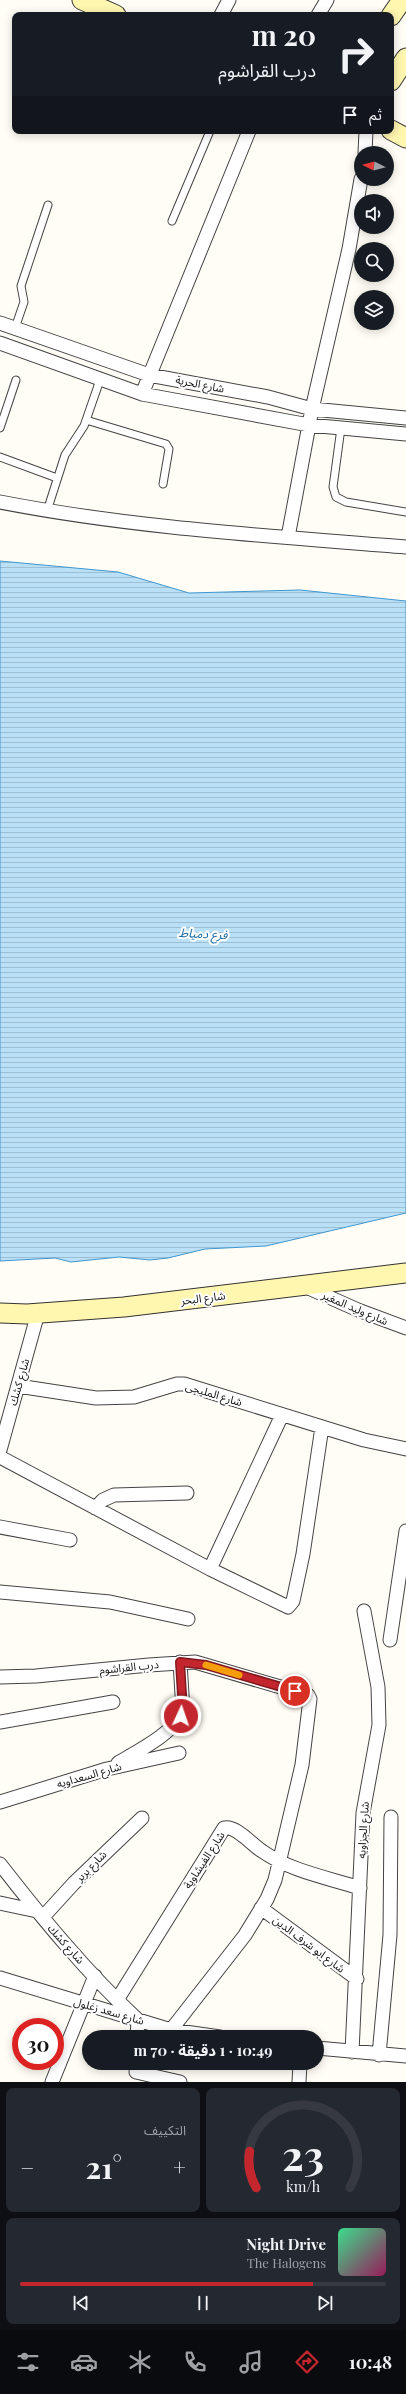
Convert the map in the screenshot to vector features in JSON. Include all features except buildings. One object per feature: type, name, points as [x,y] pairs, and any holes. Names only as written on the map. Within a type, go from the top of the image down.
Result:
[{"type":"street","points":[[82,0],[102,12]]},
{"type":"street","points":[[222,12],[230,0]]},
{"type":"street","points":[[320,12],[327,0]]},
{"type":"street","points":[[394,76],[406,58]]},
{"type":"street","points":[[394,132],[406,138]]},
{"type":"street","points":[[142,394],[248,134]]},
{"type":"street","points":[[365,146],[366,134]]},
{"type":"street","points":[[288,537],[312,409],[349,249],[360,186]]},
{"type":"street","name":"شارع الحرية","points":[[0,323],[149,375],[268,397],[312,409],[406,418]]},
{"type":"street","points":[[16,349],[19,329]]},
{"type":"street","name":"شارع الحرية","points":[[0,343],[142,394],[309,425],[406,434]]},
{"type":"street","points":[[265,416],[268,397]]},
{"type":"street","points":[[387,433],[388,417]]},
{"type":"street","points":[[0,502],[47,511],[288,537],[406,547]]},
{"type":"street","name":"شارع البحر","points":[[0,1313],[38,1313],[124,1307],[406,1273]]},
{"type":"street","name":"شارع وليد المغير","points":[[304,1286],[358,1310],[406,1328]]},
{"type":"street","name":"شارع كشك","points":[[0,1450],[38,1313]]},
{"type":"street","name":"شارع المليجى","points":[[18,1386],[96,1398],[134,1397],[177,1384],[184,1384],[364,1440],[406,1449]]},
{"type":"street","points":[[210,1569],[282,1415]]},
{"type":"street","points":[[0,1457],[210,1569],[286,1606],[291,1604],[303,1554],[322,1427]]},
{"type":"street","points":[[95,1508],[103,1500],[114,1495],[187,1493]]},
{"type":"street","points":[[0,1527],[70,1540]]},
{"type":"street","points":[[390,1640],[406,1531]]},
{"type":"street","points":[[0,1592],[110,1602],[188,1619]]},
{"type":"street","name":"شارع الجزاويه","points":[[352,2052],[357,1979],[363,1813],[379,1725],[378,1687],[364,1611]]},
{"type":"street","points":[[107,1769],[143,1748],[167,1730],[181,1716],[183,1711],[180,1662]]},
{"type":"street","name":"درب القراشوم","points":[[0,1677],[36,1676],[180,1662],[206,1665],[308,1695],[310,1699],[309,1713],[302,1765],[279,1861]]},
{"type":"street","points":[[0,1722],[113,1702]]},
{"type":"street","name":"شارع السعداويه","points":[[0,1802],[107,1769],[179,1753]]},
{"type":"street","points":[[379,2055],[390,1935],[391,1817]]},
{"type":"street","name":"شارع بربر","points":[[40,1914],[142,1818]]},
{"type":"street","name":"شارع الفيشاوية","points":[[117,2000],[221,1830],[226,1827],[232,1828],[263,1852],[279,1861],[360,1888]]},
{"type":"street","points":[[171,2030],[244,1935],[262,1908],[274,1880],[279,1861]]},
{"type":"street","name":"شارع كشك","points":[[0,1864],[40,1914],[117,2000],[138,2020]]},
{"type":"street","points":[[0,1903],[40,1914]]},
{"type":"street","name":"شارع ابو شرف الدين","points":[[262,1908],[357,1979]]},
{"type":"street","points":[[52,2082],[95,1976]]},
{"type":"street","name":"شارع سعد زغلول","points":[[0,1978],[171,2030]]},
{"type":"street","points":[[137,2030],[138,2020]]},
{"type":"street","points":[[324,2049],[379,2055],[406,2056]]},
{"type":"street","points":[[299,2082],[300,2070]]},
{"type":"street","points":[[136,2072],[180,2082]]},
{"type":"lane","points":[[172,220],[209,134]]},
{"type":"lane","points":[[19,329],[24,299],[21,286],[48,205]]},
{"type":"lane","points":[[0,428],[16,380]]},
{"type":"lane","points":[[47,511],[65,455],[82,431],[100,380]]},
{"type":"lane","points":[[86,420],[166,444],[169,449],[163,484]]},
{"type":"lane","points":[[341,428],[333,486],[336,497],[346,502],[406,512]]},
{"type":"lane","points":[[0,457],[57,478]]},
{"type":"water","name":"فرع دمياط","points":[[0,561],[118,572],[189,593],[300,590],[406,601],[406,1213],[266,1246],[205,1249],[168,1258],[150,1260],[119,1257],[71,1262],[55,1258],[0,1261]]},
{"type":"slow traffic","points":[[206,1665],[239,1675]]},
{"type":"route","points":[[181,1716],[183,1711],[180,1662],[195,1662],[295,1691]]}]
